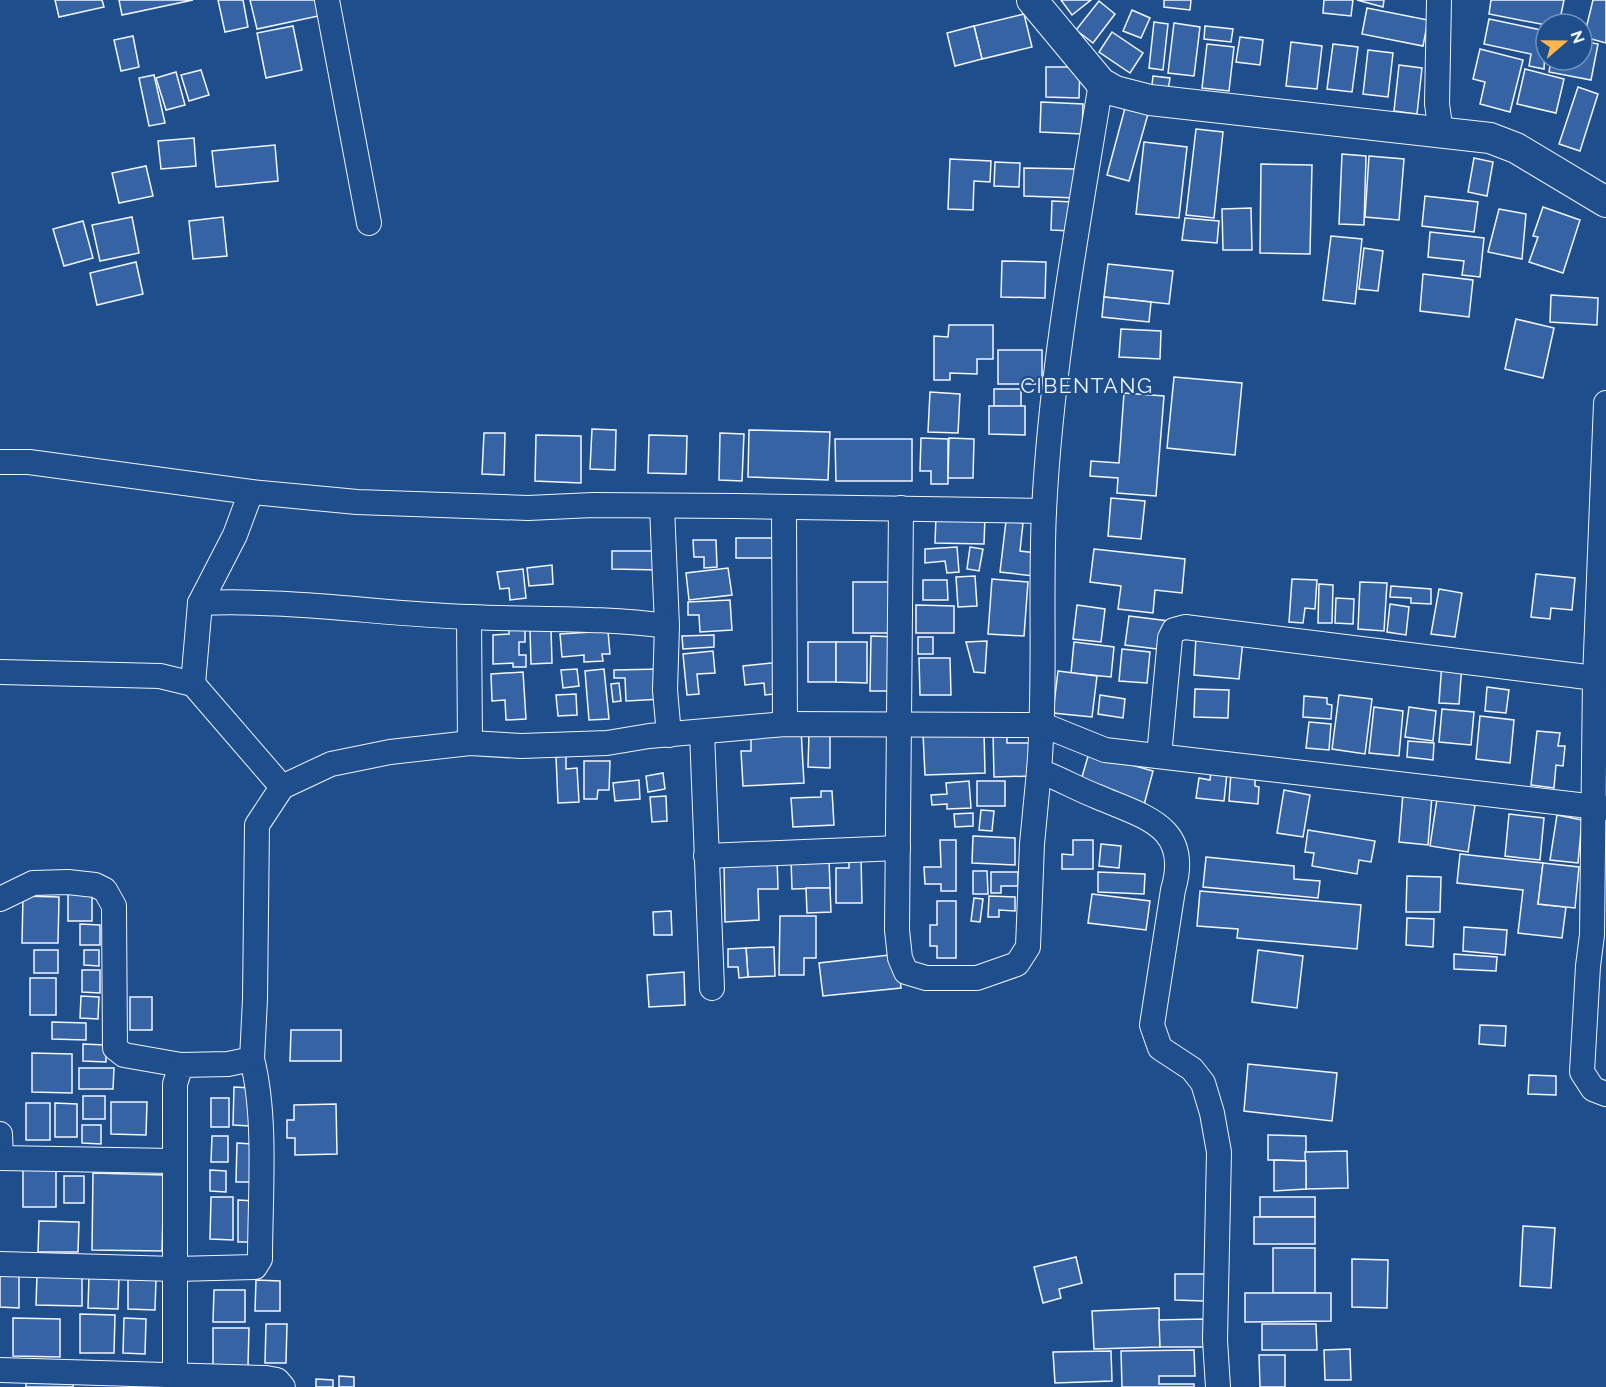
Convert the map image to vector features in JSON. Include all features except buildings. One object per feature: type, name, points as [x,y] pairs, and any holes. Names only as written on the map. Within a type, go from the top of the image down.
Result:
[{"type":"street","points":[[327,0],[369,223]]},
{"type":"street","points":[[1032,0],[1101,83],[1115,91],[1150,100],[1490,138],[1516,148],[1606,202]]},
{"type":"street","points":[[1439,0],[1437,104],[1441,133]]},
{"type":"street","points":[[901,508],[897,930],[900,958],[906,972],[926,978],[977,978],[1017,964],[1028,947],[1032,844],[1042,725],[1044,511],[1062,323],[1101,83]]},
{"type":"street","points":[[1606,403],[1595,678],[1600,808],[1592,935],[1597,967],[1582,1072],[1593,1089],[1606,1094]]},
{"type":"street","points":[[0,462],[29,462],[251,492],[380,503],[528,508],[593,505],[1044,511]]},
{"type":"street","points":[[193,684],[200,603],[235,535],[251,492]]},
{"type":"street","points":[[662,507],[667,626],[665,690],[669,735]]},
{"type":"street","points":[[784,507],[785,724]]},
{"type":"street","points":[[200,603],[239,602],[469,617],[572,618],[667,626]]},
{"type":"street","points":[[469,617],[470,743]]},
{"type":"street","points":[[1159,756],[1170,638],[1174,630],[1185,627],[1595,678]]},
{"type":"street","points":[[0,672],[160,676],[193,684],[282,787]]},
{"type":"street","points":[[0,1264],[175,1269],[255,1267],[259,1264],[259,1113],[252,1059],[257,825],[282,787],[331,764],[390,752],[470,743],[521,746],[596,744],[785,724],[1042,725],[1105,750],[1600,808]]},
{"type":"street","points":[[702,732],[712,988]]},
{"type":"street","points":[[1039,771],[1160,825],[1176,852],[1178,873],[1173,890],[1152,1025],[1160,1048],[1192,1069],[1203,1083],[1220,1152],[1215,1340],[1218,1387]]},
{"type":"street","points":[[706,856],[898,848]]},
{"type":"street","points":[[0,899],[33,883],[68,882],[95,885],[105,890],[114,906],[114,1048],[124,1056],[181,1065],[228,1064],[252,1059]]},
{"type":"street","points":[[175,1382],[175,1084],[181,1065]]},
{"type":"street","points":[[0,1134],[0,1158],[174,1161]]},
{"type":"street","points":[[0,1370],[175,1382],[266,1378],[277,1380],[283,1387]]},
{"type":"district","name":"CIBENTANG","points":[[1087,386]]}]
